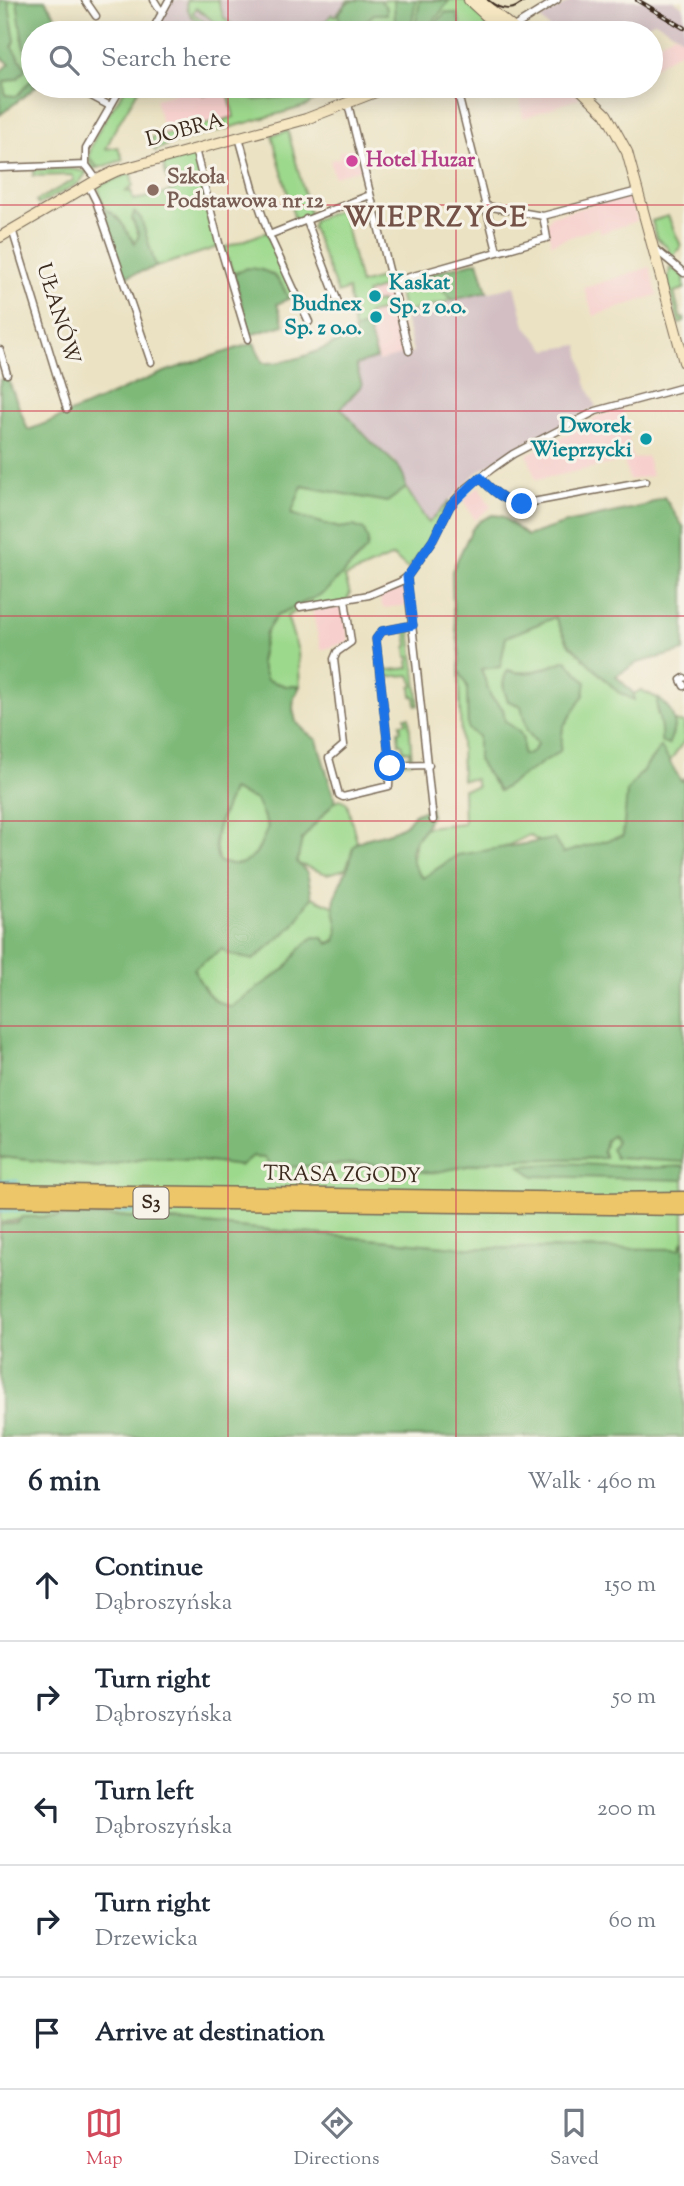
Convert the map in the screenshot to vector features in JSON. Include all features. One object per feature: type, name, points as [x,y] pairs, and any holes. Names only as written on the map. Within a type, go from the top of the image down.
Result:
[{"type":"highway","name":"TRASA ZGODY","points":[[0,1190],[684,1198]]},
{"type":"highway","name":"TRASA ZGODY","points":[[0,1200],[684,1209]]},
{"type":"street","points":[[87,0],[96,16]]},
{"type":"street","points":[[154,0],[162,13]]},
{"type":"street","points":[[158,21],[169,0]]},
{"type":"street","points":[[469,0],[494,21]]},
{"type":"street","points":[[479,0],[497,21]]},
{"type":"street","points":[[524,21],[557,0]]},
{"type":"street","points":[[95,98],[110,106]]},
{"type":"street","points":[[115,98],[86,149],[86,165],[151,362]]},
{"type":"street","name":"DOBRA","points":[[0,237],[92,183],[135,165],[306,119],[362,98]]},
{"type":"street","points":[[459,98],[497,251]]},
{"type":"street","points":[[590,98],[613,125],[627,152],[684,362]]},
{"type":"street","points":[[348,104],[409,351]]},
{"type":"street","points":[[239,137],[269,234],[309,322]]},
{"type":"street","points":[[195,149],[219,243],[248,339]]},
{"type":"street","points":[[0,168],[86,165]]},
{"type":"street","points":[[486,206],[543,216],[638,191]]},
{"type":"street","points":[[269,234],[370,195]]},
{"type":"street","points":[[392,282],[547,237],[543,216]]},
{"type":"street","points":[[306,219],[338,302]]},
{"type":"street","name":"UŁANÓW","points":[[12,229],[67,409]]},
{"type":"street","points":[[654,248],[684,273]]},
{"type":"street","points":[[659,267],[676,266]]},
{"type":"street","points":[[0,350],[7,374]]},
{"type":"street","points":[[300,607],[369,594],[400,582],[407,577],[433,540],[450,506],[480,477],[513,454],[596,411],[684,387]]},
{"type":"street","points":[[480,477],[502,496],[522,504],[646,481]]},
{"type":"street","points":[[407,577],[433,820]]},
{"type":"street","points":[[345,599],[351,642],[337,652],[334,659],[344,745],[329,758],[340,795],[347,798],[389,786],[390,766],[376,639],[382,631],[413,625]]},
{"type":"street","points":[[684,678],[681,680],[684,685]]},
{"type":"street","points":[[390,766],[429,765]]},
{"type":"shaded area","points":[[173,0],[354,0],[352,8],[330,21],[161,21]]},
{"type":"shaded area","points":[[573,0],[673,0],[684,7],[684,39],[663,26],[663,21],[540,19]]},
{"type":"shaded area","points":[[674,34],[684,39],[684,49],[663,62],[663,40]]},
{"type":"shaded area","points":[[230,98],[235,117],[165,135],[155,99]]},
{"type":"shaded area","points":[[230,98],[296,98],[235,117]]},
{"type":"shaded area","points":[[520,98],[580,98],[523,118]]},
{"type":"shaded area","points":[[356,148],[361,169],[334,176],[330,160],[340,158],[339,152]]},
{"type":"shaded area","points":[[630,195],[637,221],[601,233],[598,227],[551,244],[547,223],[551,216]]},
{"type":"shaded area","points":[[650,267],[657,295],[594,316],[584,288]]},
{"type":"shaded area","name":"Budnex Sp. z o.o.","points":[[389,276],[408,354],[378,361],[367,326],[354,330],[348,288]]},
{"type":"shaded area","points":[[515,286],[525,326],[547,350],[578,345],[586,383],[596,407],[516,448],[476,473],[428,523],[406,488],[406,480],[394,460],[380,450],[341,408],[362,385],[356,365],[377,358],[378,361],[413,352],[404,313]]},
{"type":"shaded area","points":[[622,409],[633,459],[647,456],[652,476],[629,480],[624,461],[536,480],[527,454],[587,425],[597,416]]},
{"type":"shaded area","points":[[479,486],[491,507],[475,520],[463,500]]},
{"type":"shaded area","points":[[408,586],[409,605],[383,608],[378,594],[391,588]]},
{"type":"shaded area","points":[[344,606],[349,642],[321,650],[312,610]]},
{"type":"green space","points":[[0,0],[8,0],[15,41],[12,47],[21,61],[21,75],[4,82],[5,95],[17,96],[21,92],[22,98],[0,115],[0,71],[10,64],[0,56]]},
{"type":"green space","points":[[8,0],[17,0],[19,5],[21,92],[17,96],[5,96],[4,82],[18,78],[12,47],[15,41]]},
{"type":"green space","points":[[17,0],[45,0],[59,21],[21,21],[21,30]]},
{"type":"green space","points":[[187,0],[218,0],[228,21],[213,21],[196,8],[193,13],[203,21],[198,21],[192,17]]},
{"type":"green space","points":[[348,0],[463,0],[485,21],[326,21],[332,14],[335,16]]},
{"type":"green space","points":[[354,0],[380,0],[387,8],[387,14],[374,14],[367,21],[340,21],[338,15],[347,3]]},
{"type":"green space","points":[[394,0],[416,0],[412,21],[395,21]]},
{"type":"green space","points":[[420,0],[449,1],[433,21],[416,21]]},
{"type":"green space","points":[[446,12],[457,14],[459,21],[438,21]]},
{"type":"green space","points":[[119,98],[134,98],[106,149],[118,147],[123,160],[98,168],[91,159],[97,168],[93,169],[90,161],[90,151]]},
{"type":"green space","points":[[229,98],[316,99],[306,106],[225,129],[223,120],[234,117]]},
{"type":"green space","points":[[218,121],[221,130],[169,144],[155,151],[151,138]]},
{"type":"green space","points":[[288,131],[310,216],[295,221],[272,135]]},
{"type":"green space","points":[[195,155],[218,247],[156,267],[132,219],[139,235],[136,244],[119,220],[104,209],[98,186],[131,173],[133,186],[125,192],[131,191],[133,200],[161,195],[175,189],[173,181],[168,182],[163,164]]},
{"type":"green space","points":[[71,169],[87,172],[79,183],[38,205],[36,201],[74,180],[72,175],[33,176],[34,170]]},
{"type":"green space","points":[[104,209],[119,220],[135,243],[139,235],[132,219],[134,212],[141,218],[156,267],[124,277]]},
{"type":"green space","points":[[342,209],[360,284],[388,276],[390,285],[366,293],[370,304],[380,301],[390,311],[368,314],[370,324],[354,330],[348,289],[338,293],[312,227],[314,220]]},
{"type":"green space","points":[[668,216],[681,246],[671,259],[668,248],[656,237],[652,221]]},
{"type":"green space","points":[[267,232],[295,296],[288,299],[280,282],[269,273],[255,270],[236,272],[234,275],[223,248]]},
{"type":"green space","points":[[478,261],[487,292],[453,300],[425,275]]},
{"type":"green space","points":[[670,267],[684,276],[684,289],[674,292],[681,319],[684,318],[684,322],[679,324],[668,282]]},
{"type":"green space","points":[[246,268],[267,272],[282,285],[288,299],[277,304],[284,325],[250,335],[234,275]]},
{"type":"green space","points":[[425,275],[453,300],[404,313],[397,285],[399,282]]},
{"type":"green space","points":[[367,325],[377,358],[356,365],[362,385],[341,408],[397,466],[403,475],[406,488],[387,502],[302,486],[291,514],[339,528],[354,526],[364,530],[368,541],[367,549],[324,593],[277,615],[266,632],[260,662],[267,680],[286,686],[300,686],[294,698],[296,722],[317,740],[335,801],[302,839],[297,863],[307,872],[312,897],[293,926],[253,960],[229,954],[222,949],[194,969],[208,993],[217,1001],[231,1007],[286,968],[313,937],[323,938],[328,944],[335,941],[338,931],[335,899],[354,846],[365,839],[401,827],[415,813],[431,808],[431,817],[416,839],[411,855],[423,878],[458,855],[554,839],[563,853],[623,836],[627,791],[661,747],[681,781],[684,779],[684,1162],[616,1158],[611,1149],[616,1141],[613,1135],[606,1140],[603,1152],[606,1158],[498,1160],[431,1173],[363,1163],[273,1168],[265,1158],[252,1157],[241,1166],[149,1158],[98,1167],[0,1157],[0,380],[7,377],[28,430],[162,373],[244,346],[254,343],[263,363],[275,363],[321,350],[354,335],[354,330]],"holes":[[[232,790],[256,800],[268,826],[257,852],[252,858],[239,864],[219,862],[216,834]]]},
{"type":"green space","points":[[302,486],[387,502],[406,488],[428,523],[450,501],[426,546],[408,569],[393,556],[345,577],[350,594],[344,606],[297,611],[287,616],[298,651],[300,686],[286,686],[267,680],[260,662],[266,632],[277,615],[324,593],[361,556],[354,526],[339,528],[291,514]]},
{"type":"green space","points":[[664,497],[684,528],[684,651],[637,663],[616,676],[634,694],[634,700],[618,692],[568,643],[555,617],[506,637],[500,667],[481,669],[491,697],[503,709],[505,721],[522,736],[523,755],[533,751],[537,743],[527,731],[521,706],[508,701],[506,697],[504,681],[508,670],[530,672],[566,660],[586,682],[584,695],[563,727],[560,751],[499,791],[478,760],[478,736],[468,729],[467,686],[459,670],[460,654],[453,609],[452,571],[472,529],[492,515],[502,516],[527,536],[566,523],[644,506]]},
{"type":"green space","points":[[555,617],[568,643],[618,692],[634,699],[634,694],[641,690],[659,699],[657,713],[662,722],[662,742],[672,736],[675,721],[684,723],[684,741],[669,763],[660,748],[628,791],[623,836],[558,855],[529,835],[493,853],[458,855],[423,878],[412,865],[416,839],[426,827],[464,823],[463,789],[477,787],[475,779],[462,780],[459,670],[467,686],[468,729],[478,736],[478,760],[499,791],[560,751],[563,727],[584,695],[566,660],[529,672],[508,670],[503,685],[508,701],[521,706],[527,731],[537,743],[533,752],[523,755],[523,744],[505,721],[503,709],[491,697],[481,668],[500,667],[506,637]]},
{"type":"green space","points":[[410,629],[419,705],[416,706],[410,675],[382,677],[381,671],[409,668],[406,630]]},
{"type":"green space","points":[[659,699],[669,709],[674,720],[668,745],[661,742],[657,708]]},
{"type":"green space","points":[[405,717],[409,717],[412,762],[394,763],[391,758],[410,756],[409,751],[403,751],[402,744],[399,744],[398,731],[401,731],[400,724],[406,723]]},
{"type":"green space","points":[[232,790],[256,800],[268,827],[257,852],[246,862],[239,864],[219,862],[216,852],[218,825]]},
{"type":"green space","points":[[340,799],[347,803],[357,842],[346,869],[327,874],[296,863],[302,839],[335,801]]},
{"type":"green space","points":[[312,897],[335,907],[339,931],[335,941],[300,949],[286,968],[231,1007],[217,1001],[208,993],[193,969],[222,949],[253,960],[293,926]]},
{"type":"green space","points":[[613,1135],[616,1141],[661,1159],[684,1162],[684,1240],[680,1249],[467,1248],[117,1216],[30,1217],[0,1223],[0,1157],[98,1167],[149,1158],[240,1166],[252,1157],[265,1158],[273,1168],[363,1163],[431,1173],[498,1160],[606,1158],[603,1152],[606,1140]]},
{"type":"green space","points":[[564,1163],[649,1168],[684,1166],[684,1180],[534,1176],[520,1166]]},
{"type":"green space","points":[[117,1216],[467,1248],[680,1249],[684,1240],[684,1437],[0,1437],[0,1225],[18,1222],[22,1217]]},
{"type":"waterway","points":[[0,1180],[18,1181]]},
{"type":"waterway","points":[[0,1211],[134,1212]]},
{"type":"tram line","points":[[488,0],[507,9],[516,7],[525,0]]},
{"type":"railway","points":[[637,0],[684,28]]},
{"type":"place","name":"Hotel Huzar","points":[[352,161]]},
{"type":"place","name":"Szkoła Podstawowa nr 12","points":[[153,190]]},
{"type":"place","name":"Kaskat Sp. z o.o.","points":[[375,296]]},
{"type":"place","name":"Budnex Sp. z o.o.","points":[[376,317]]},
{"type":"place","name":"Dworek Wieprzycki","points":[[646,439]]},
{"type":"district","name":"WIEPRZYCE","points":[[436,219]]},
{"type":"route","points":[[390,766],[376,639],[382,631],[413,625],[407,577],[433,540],[450,506],[480,477],[502,496],[522,504]]}]
